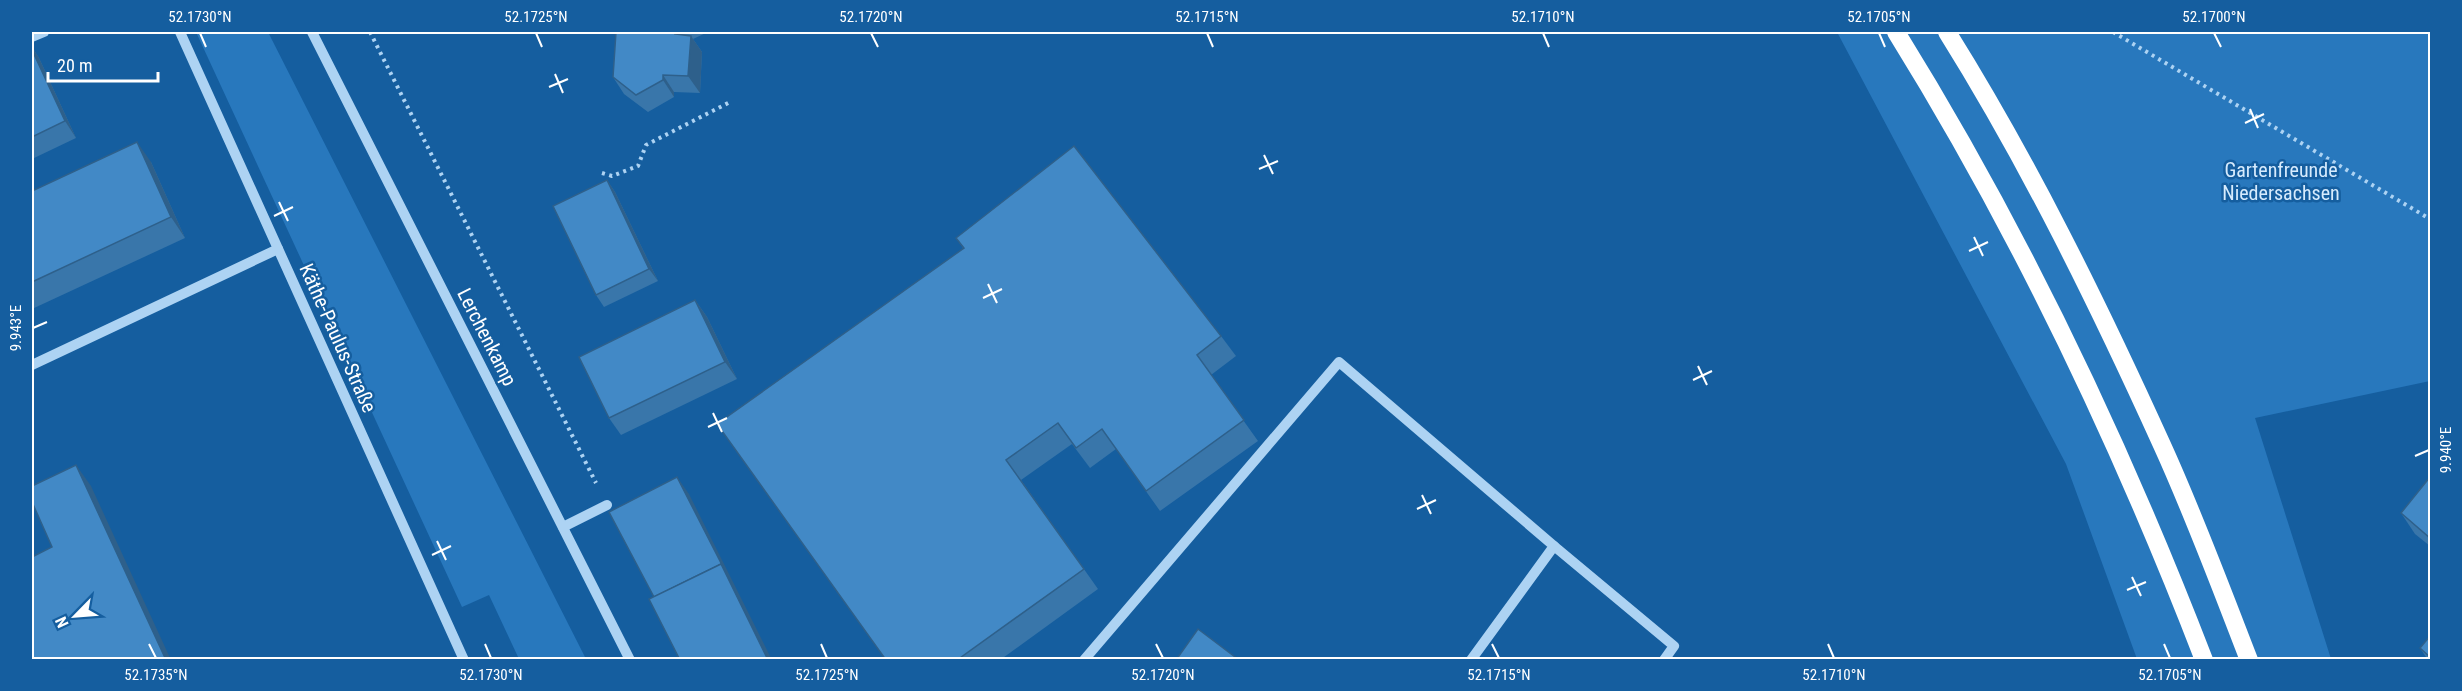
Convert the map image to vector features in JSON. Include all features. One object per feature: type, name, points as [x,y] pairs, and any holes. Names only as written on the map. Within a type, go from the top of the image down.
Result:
[{"type":"highway","points":[[1896,32],[1997,206],[2059,327],[2122,467],[2204,660]]},
{"type":"highway","points":[[1947,32],[2034,182],[2099,312],[2163,447],[2249,660]]},
{"type":"street","points":[[32,38],[44,32]]},
{"type":"street","name":"Käthe-Paulus-Straße","points":[[180,32],[464,659]]},
{"type":"street","name":"Lerchenkamp","points":[[312,32],[630,660]]},
{"type":"street","points":[[32,365],[278,249]]},
{"type":"street","points":[[1084,660],[1338,362],[1674,646],[1664,660]]},
{"type":"street","points":[[563,527],[607,505]]},
{"type":"street","points":[[1471,660],[1554,546]]},
{"type":"path","points":[[370,32],[607,505]]},
{"type":"path","points":[[2113,32],[2430,219]]},
{"type":"path","points":[[602,173],[612,176],[638,166],[646,145],[732,101]]},
{"type":"green space","points":[[196,32],[268,32],[586,659],[519,659],[489,595],[462,607]]},
{"type":"green space","name":"Gartenfreunde Niedersachsen","points":[[1837,32],[2430,32],[2430,381],[2255,418],[2331,659],[2137,659],[2066,464]]},
{"type":"building","points":[[616,32],[676,32],[675,34],[691,36],[688,76],[663,75],[663,80],[636,95],[613,77]]},
{"type":"building","points":[[32,50],[65,121],[32,137]]},
{"type":"building","points":[[137,142],[171,217],[32,282],[32,191]]},
{"type":"building","points":[[1074,146],[1221,336],[1197,355],[1244,420],[1146,491],[1102,429],[1076,448],[1058,423],[1006,460],[1084,569],[957,660],[886,660],[717,424],[964,248],[956,238]]},
{"type":"building","points":[[607,180],[649,269],[596,295],[553,206]]},
{"type":"building","points":[[695,300],[725,362],[609,418],[579,357]]},
{"type":"building","points":[[76,465],[166,660],[32,660],[32,557],[52,547],[32,502],[32,486]]},
{"type":"building","points":[[677,477],[723,567],[721,564],[654,597],[609,512]]},
{"type":"building","points":[[2430,477],[2430,538],[2401,513]]},
{"type":"building","points":[[721,564],[768,660],[680,660],[649,599]]},
{"type":"building","points":[[1198,629],[1239,660],[1176,660]]},
{"type":"building","points":[[2430,636],[2430,657],[2420,648]]}]
